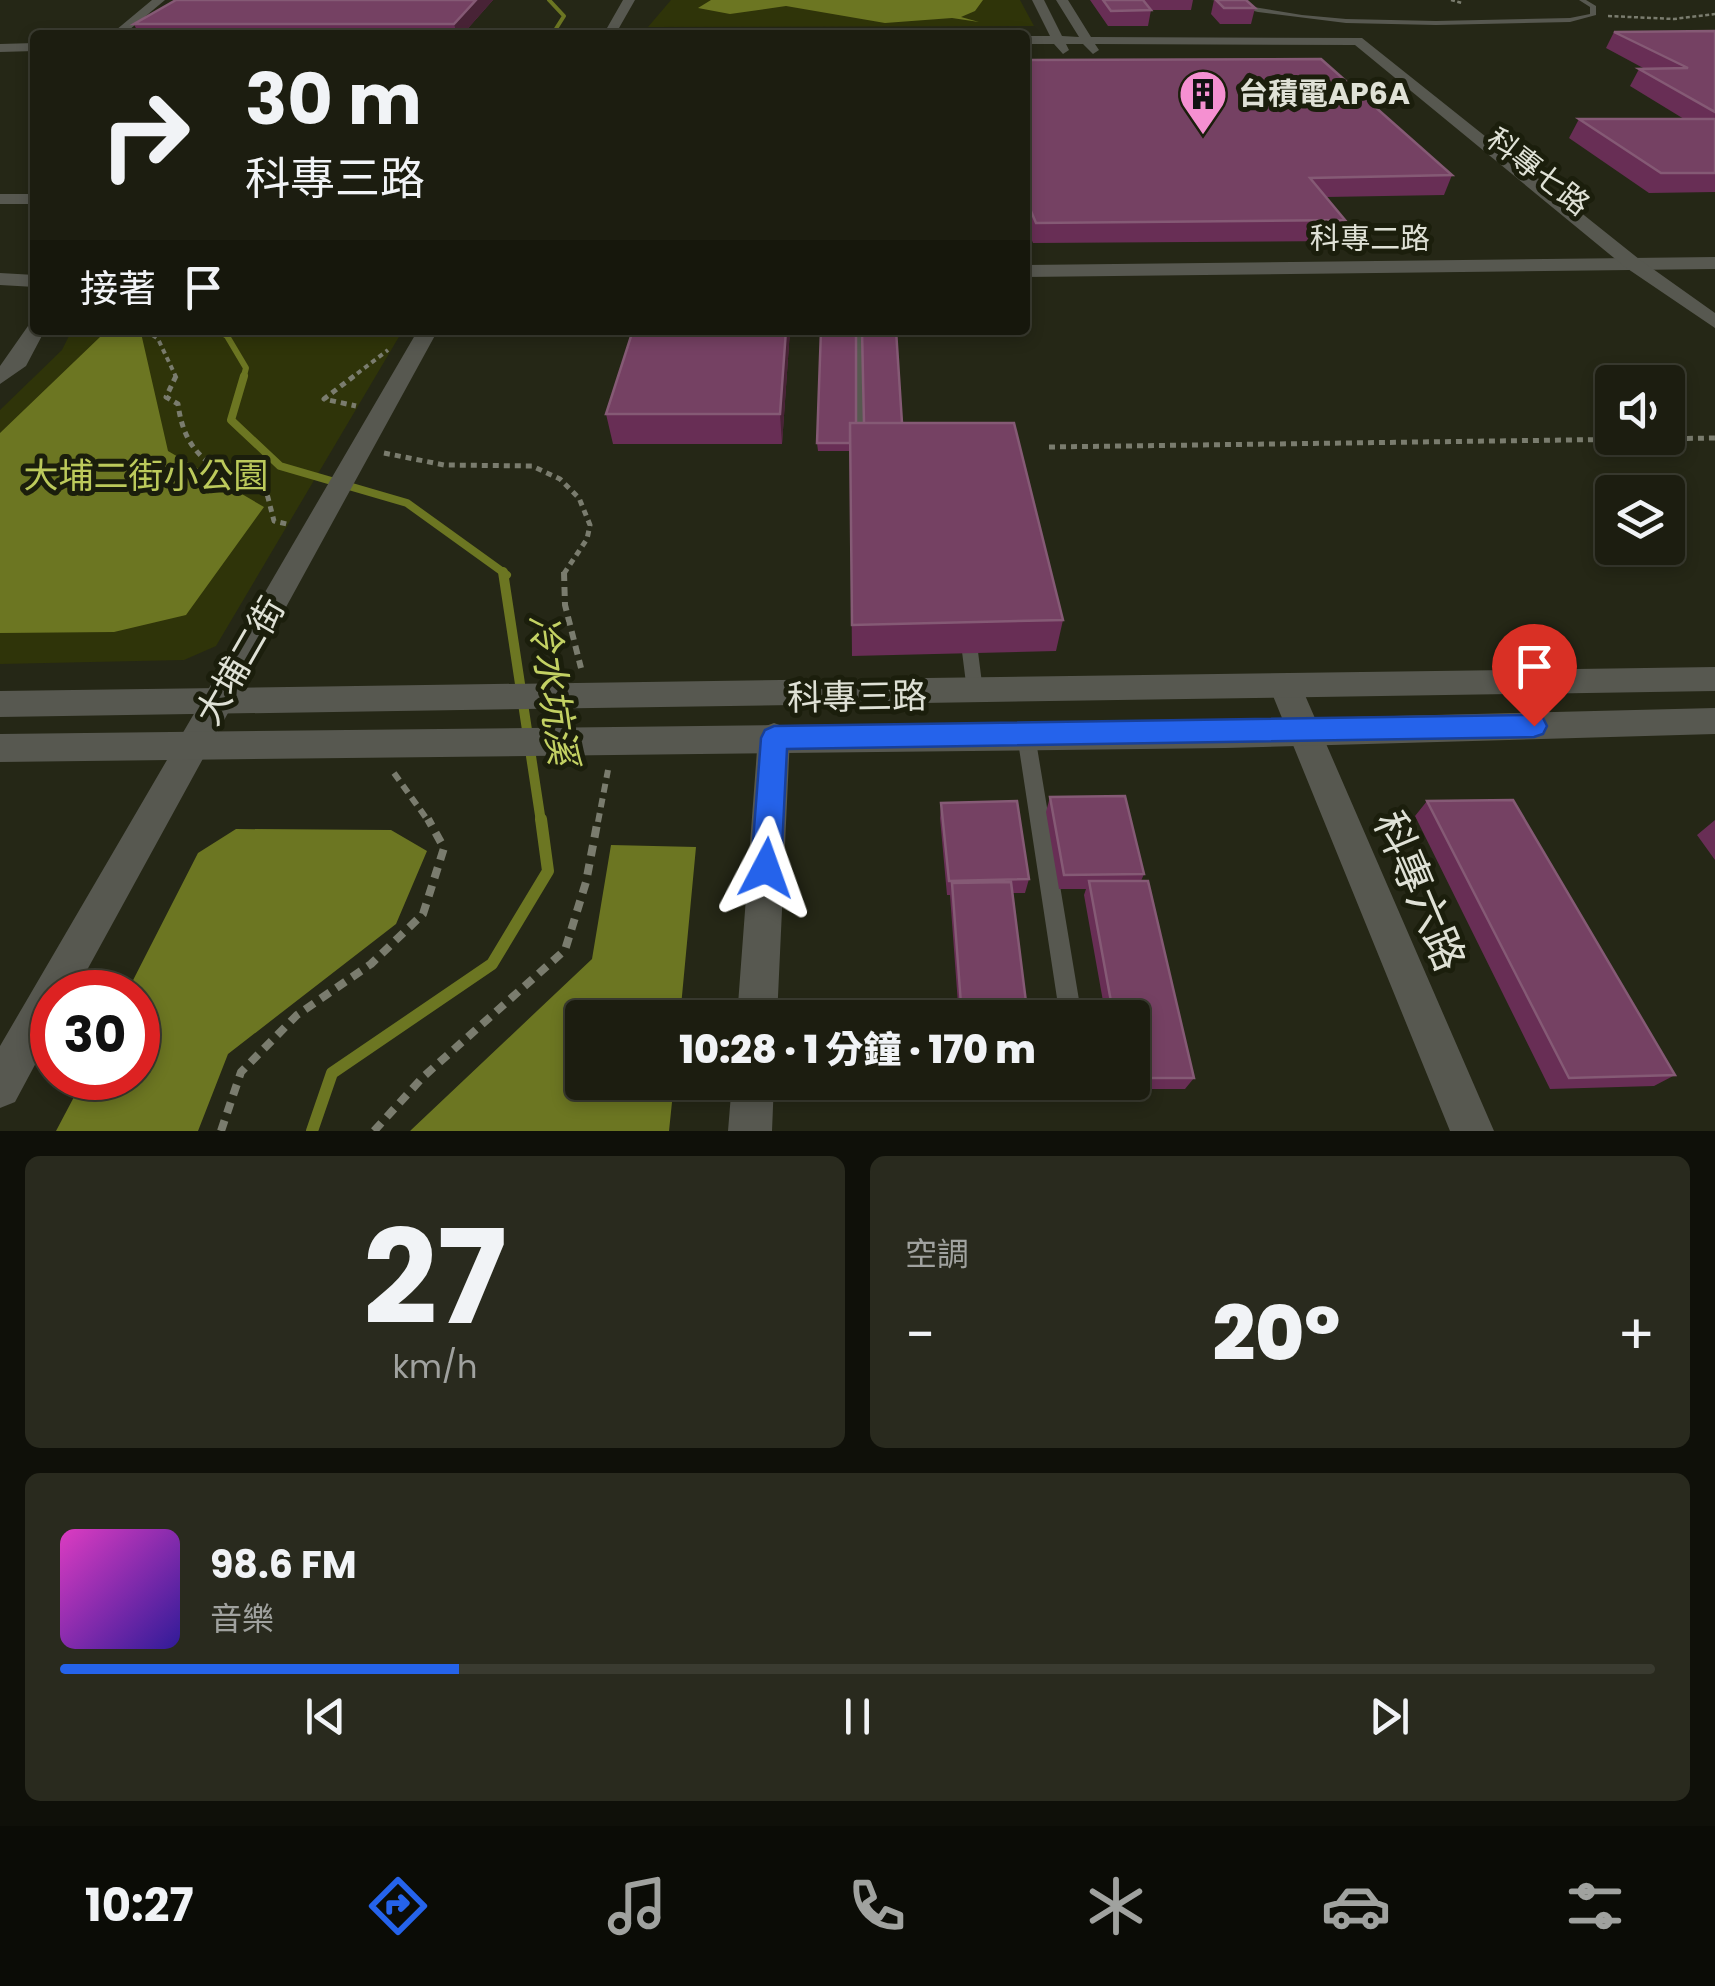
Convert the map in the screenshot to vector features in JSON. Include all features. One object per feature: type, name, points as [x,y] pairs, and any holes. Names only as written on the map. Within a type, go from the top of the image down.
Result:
[{"type":"street","points":[[122,30],[159,0]]},
{"type":"street","points":[[612,30],[629,0]]},
{"type":"street","points":[[1038,0],[1060,45]]},
{"type":"street","points":[[1062,0],[1090,45]]},
{"type":"street","points":[[1030,41],[1060,45],[1334,45]]},
{"type":"street","points":[[1030,49],[1060,45]]},
{"type":"street","name":"科專七路","points":[[1334,45],[1363,45],[1632,263],[1715,322]]},
{"type":"street","name":"科專七路","points":[[1334,45],[1608,264],[1715,344]]},
{"type":"street","points":[[0,48],[30,47]]},
{"type":"street","points":[[0,56],[30,56]]},
{"type":"street","points":[[0,199],[30,198]]},
{"type":"street","name":"科專二路","points":[[1030,272],[1715,263]]},
{"type":"street","points":[[0,279],[30,281]]},
{"type":"street","points":[[0,378],[18,361],[32,335]]},
{"type":"street","name":"大埔二街","points":[[66,970],[425,335]]},
{"type":"street","name":"科專三路","points":[[0,704],[1715,680]]},
{"type":"street","name":"科專六路","points":[[1285,686],[1472,1131]]},
{"type":"street","name":"科專三路","points":[[0,748],[190,749],[1715,721]]},
{"type":"street","points":[[758,1000],[774,738]]},
{"type":"street","name":"大埔二街","points":[[0,1086],[30,1033]]},
{"type":"street","points":[[750,1131],[752,1100]]},
{"type":"lane","points":[[1214,0],[1317,20],[1362,22],[1570,20],[1593,15],[1594,6],[1582,0]]},
{"type":"lane","points":[[859,335],[861,450]]},
{"type":"lane","points":[[965,614],[976,691]]},
{"type":"lane","points":[[1026,735],[1069,1000]]},
{"type":"path","points":[[1451,0],[1465,4]]},
{"type":"path","points":[[152,335],[158,339],[177,378],[166,397],[178,404],[184,442],[199,460],[220,472],[265,486],[274,521],[295,526]]},
{"type":"path","points":[[384,407],[338,404],[324,399],[359,376],[393,340]]},
{"type":"path","points":[[1050,448],[1715,438]]},
{"type":"path","points":[[360,449],[447,466],[512,461],[562,478],[581,498],[590,525],[586,542],[564,570],[563,589],[582,668]]},
{"type":"path","points":[[374,1131],[423,1077],[565,950],[586,882],[608,770]]},
{"type":"path","points":[[222,1131],[242,1072],[298,1015],[371,964],[423,914],[444,848],[420,806],[394,773]]},
{"type":"green space","points":[[671,0],[1020,0],[1034,26],[648,27]]},
{"type":"green space","name":"大埔二街小公園","points":[[70,335],[400,335],[216,646],[184,660],[0,664],[0,410],[62,350]]},
{"type":"shaded area","points":[[711,0],[983,0],[975,11],[961,17],[979,22],[952,18],[885,23],[786,6],[730,14],[698,8]]},
{"type":"shaded area","points":[[141,335],[168,451],[264,507],[186,615],[114,632],[0,633],[0,433],[100,337]]},
{"type":"shaded area","points":[[236,829],[391,830],[427,851],[396,924],[228,1054],[198,1131],[56,1131],[72,1100],[160,1100],[160,970],[138,970],[198,853]]},
{"type":"shaded area","points":[[611,845],[696,847],[682,1000],[565,1000],[565,1100],[672,1100],[669,1131],[410,1131],[592,959]]},
{"type":"building","points":[[176,0],[476,0],[454,24],[134,24]]},
{"type":"building","points":[[1103,0],[1143,0],[1151,10],[1111,11]]},
{"type":"building","points":[[1216,0],[1246,0],[1255,8],[1224,8]]},
{"type":"building","points":[[1715,31],[1715,112],[1639,69],[1688,68],[1614,32]]},
{"type":"building","name":"台積電AP6A","points":[[1321,59],[1452,175],[1310,178],[1345,220],[1036,223],[1030,209],[1030,60]]},
{"type":"building","points":[[1579,119],[1715,119],[1715,173],[1661,173]]},
{"type":"building","points":[[631,335],[786,335],[780,414],[606,414]]},
{"type":"building","points":[[821,335],[856,335],[856,423],[850,423],[850,443],[817,443]]},
{"type":"building","points":[[862,335],[896,335],[902,423],[864,423]]},
{"type":"building","points":[[850,423],[1014,423],[1063,620],[852,625]]},
{"type":"building","points":[[1125,796],[1144,874],[1064,875],[1050,797]]},
{"type":"building","points":[[1513,800],[1675,1075],[1569,1078],[1427,801]]},
{"type":"building","points":[[1017,801],[1029,879],[949,881],[941,803]]},
{"type":"building","points":[[1089,881],[1148,881],[1194,1078],[1150,1078],[1150,1000],[1111,1000]]},
{"type":"building","points":[[1011,882],[1026,1000],[961,1000],[952,883]]},
{"type":"waterway","name":"冷水坑溪","points":[[549,0],[564,16],[555,30]]},
{"type":"waterway","name":"冷水坑溪","points":[[226,335],[246,368],[243,379]]},
{"type":"waterway","name":"冷水坑溪","points":[[244,376],[231,420],[280,466],[407,503],[503,572]]},
{"type":"waterway","name":"冷水坑溪","points":[[503,572],[507,575]]},
{"type":"waterway","name":"冷水坑溪","points":[[503,572],[541,822]]},
{"type":"waterway","name":"冷水坑溪","points":[[312,1131],[332,1073],[492,964],[548,871],[541,819]]},
{"type":"place","name":"台積電AP6A","points":[[1203,136]]},
{"type":"route","points":[[766,868],[774,738],[1226,734],[1534,726]]}]
